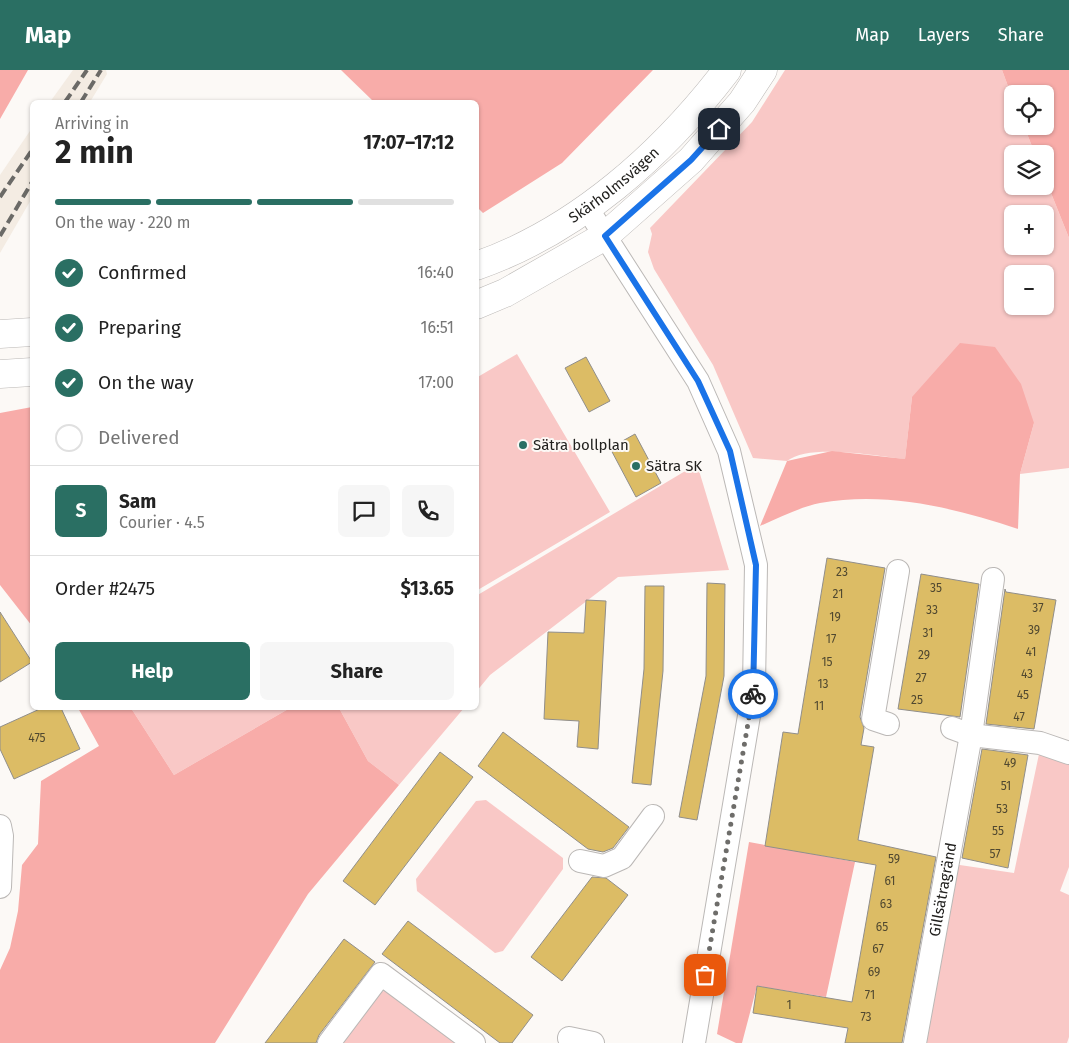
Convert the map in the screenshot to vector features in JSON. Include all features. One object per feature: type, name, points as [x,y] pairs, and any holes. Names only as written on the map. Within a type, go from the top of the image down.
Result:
[{"type":"main road","name":"Skärholmsvägen","points":[[479,265],[538,238],[587,208],[630,174],[670,137],[727,70]]},
{"type":"main road","name":"Skärholmsvägen","points":[[479,304],[505,292],[605,236],[691,160],[742,102],[763,70]]},
{"type":"main road","points":[[0,334],[30,332]]},
{"type":"main road","points":[[0,374],[30,372]]},
{"type":"street","points":[[587,208],[698,381],[730,451],[756,565],[754,686],[694,1043]]},
{"type":"street","points":[[888,724],[873,719],[898,571]]},
{"type":"street","name":"Gillsätragränd","points":[[915,1043],[961,732],[993,579]]},
{"type":"street","points":[[961,732],[1040,743],[1069,752]]},
{"type":"street","points":[[580,861],[604,866],[622,858],[653,816]]},
{"type":"street","points":[[0,826],[2,836],[0,887]]},
{"type":"street","points":[[329,1043],[381,974],[474,1043]]},
{"type":"street","points":[[569,1038],[593,1043]]},
{"type":"shaded area","points":[[0,70],[28,70],[0,119]]},
{"type":"shaded area","points":[[73,70],[106,70],[107,74],[91,100],[51,100]]},
{"type":"shaded area","points":[[341,70],[653,70],[562,163],[483,213],[479,209],[479,100],[372,100]]},
{"type":"shaded area","points":[[785,70],[1002,70],[1008,85],[1004,85],[1004,135],[1028,135],[1031,145],[1004,145],[1004,195],[1052,195],[1069,238],[1069,468],[1020,474],[1034,423],[912,397],[905,459],[844,452],[811,453],[797,456],[787,461],[753,458],[713,365],[654,269],[648,252],[652,234],[650,228],[752,122]]},
{"type":"shaded area","points":[[1002,70],[1069,70],[1069,238],[1052,195],[1054,195],[1054,145],[1031,145],[1028,135],[1054,135],[1054,85],[1008,85]]},
{"type":"shaded area","points":[[30,131],[30,201],[0,253],[0,175]]},
{"type":"shaded area","points":[[960,343],[995,347],[1021,384],[1034,423],[1020,474],[1018,529],[945,508],[895,500],[870,499],[820,503],[760,526],[787,461],[832,451],[905,459],[912,397]]},
{"type":"shaded area","name":"Sätra bollplan","points":[[517,354],[610,512],[479,589],[479,376]]},
{"type":"shaded area","points":[[30,407],[30,623],[0,585],[0,413]]},
{"type":"shaded area","points":[[697,464],[729,570],[618,577],[490,675],[479,688],[479,594]]},
{"type":"shaded area","points":[[79,710],[132,710],[174,775],[287,710],[340,710],[368,761],[399,785],[308,894],[215,1043],[0,1043],[0,970],[10,948],[18,911],[22,865],[38,844],[41,781],[99,746]]},
{"type":"shaded area","points":[[132,710],[287,710],[174,775]]},
{"type":"shaded area","points":[[340,710],[462,710],[399,785],[368,761]]},
{"type":"shaded area","points":[[1039,754],[1069,763],[1069,867],[1060,891],[1069,895],[1069,1037],[1067,1043],[924,1043],[953,864],[1014,873]]},
{"type":"shaded area","points":[[486,800],[563,858],[563,869],[503,951],[495,953],[417,891],[416,879],[476,801]]},
{"type":"shaded area","points":[[749,842],[855,862],[826,997],[757,986],[742,1043],[736,1043],[717,1034]]},
{"type":"shaded area","points":[[389,990],[462,1043],[339,1043],[375,993]]},
{"type":"building","points":[[586,357],[610,401],[589,412],[565,368]]},
{"type":"building","name":"Sätra SK","points":[[635,434],[661,483],[636,497],[610,448]]},
{"type":"building","points":[[827,558],[885,568],[860,717],[864,728],[861,745],[874,747],[858,840],[936,857],[902,1043],[845,1043],[848,1028],[753,1013],[757,986],[852,1002],[876,865],[765,846],[783,732],[798,734]]},
{"type":"building","points":[[921,574],[979,584],[960,717],[898,709]]},
{"type":"building","points":[[707,583],[725,584],[724,676],[697,820],[679,817],[706,676]]},
{"type":"building","points":[[645,586],[664,586],[663,671],[651,785],[632,783],[644,669]]},
{"type":"building","points":[[1005,589],[1006,592],[1056,600],[1034,729],[986,724]]},
{"type":"building","points":[[586,600],[606,601],[598,749],[577,747],[579,721],[544,719],[548,632],[584,633]]},
{"type":"building","points":[[0,612],[30,659],[30,663],[0,682]]},
{"type":"building","points":[[38,710],[62,710],[80,749],[14,779],[0,749],[0,727]]},
{"type":"building","points":[[503,732],[629,827],[613,848],[603,852],[588,849],[478,766]]},
{"type":"building","points":[[982,749],[1028,755],[1008,868],[962,858]]},
{"type":"building","points":[[440,752],[473,777],[375,905],[343,881]]},
{"type":"building","points":[[592,877],[606,878],[628,895],[562,981],[531,957]]},
{"type":"building","points":[[408,921],[533,1015],[512,1043],[500,1043],[382,954]]},
{"type":"building","points":[[344,939],[375,962],[319,1035],[316,1043],[265,1043]]},
{"type":"railway","points":[[66,100],[87,70]]},
{"type":"railway","points":[[82,100],[101,70]]},
{"type":"railway","points":[[0,197],[30,153]]},
{"type":"railway","points":[[0,236],[30,185]]},
{"type":"way so far","points":[[705,975],[753,694]]},
{"type":"place","name":"Sätra bollplan","points":[[523,445]]},
{"type":"place","name":"Sätra SK","points":[[636,466]]},
{"type":"route","points":[[719,129],[691,160],[605,236],[698,381],[730,451],[756,565],[753,694]]}]
